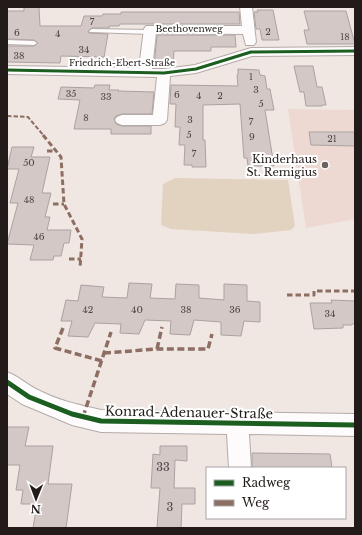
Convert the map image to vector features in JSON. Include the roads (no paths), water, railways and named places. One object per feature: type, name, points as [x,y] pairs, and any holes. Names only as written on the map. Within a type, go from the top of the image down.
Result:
[{"type":"street","points":[[246,7],[251,52]]},
{"type":"street","name":"Beethovenweg","points":[[145,73],[150,29],[249,30]]},
{"type":"street","name":"Friedrich-Ebert-Straße","points":[[7,70],[164,73],[196,69],[251,52],[355,51]]},
{"type":"street","points":[[122,120],[160,120],[164,73]]},
{"type":"street","name":"Konrad-Adenauer-Straße","points":[[7,382],[29,397],[72,414],[101,421],[355,425]]},
{"type":"street","points":[[237,424],[240,467]]},
{"type":"lane","points":[[92,31],[149,32]]},
{"type":"lane","points":[[7,42],[34,42]]},
{"type":"place","name":"Kinderhaus St. Remigius","points":[[325,165]]}]
